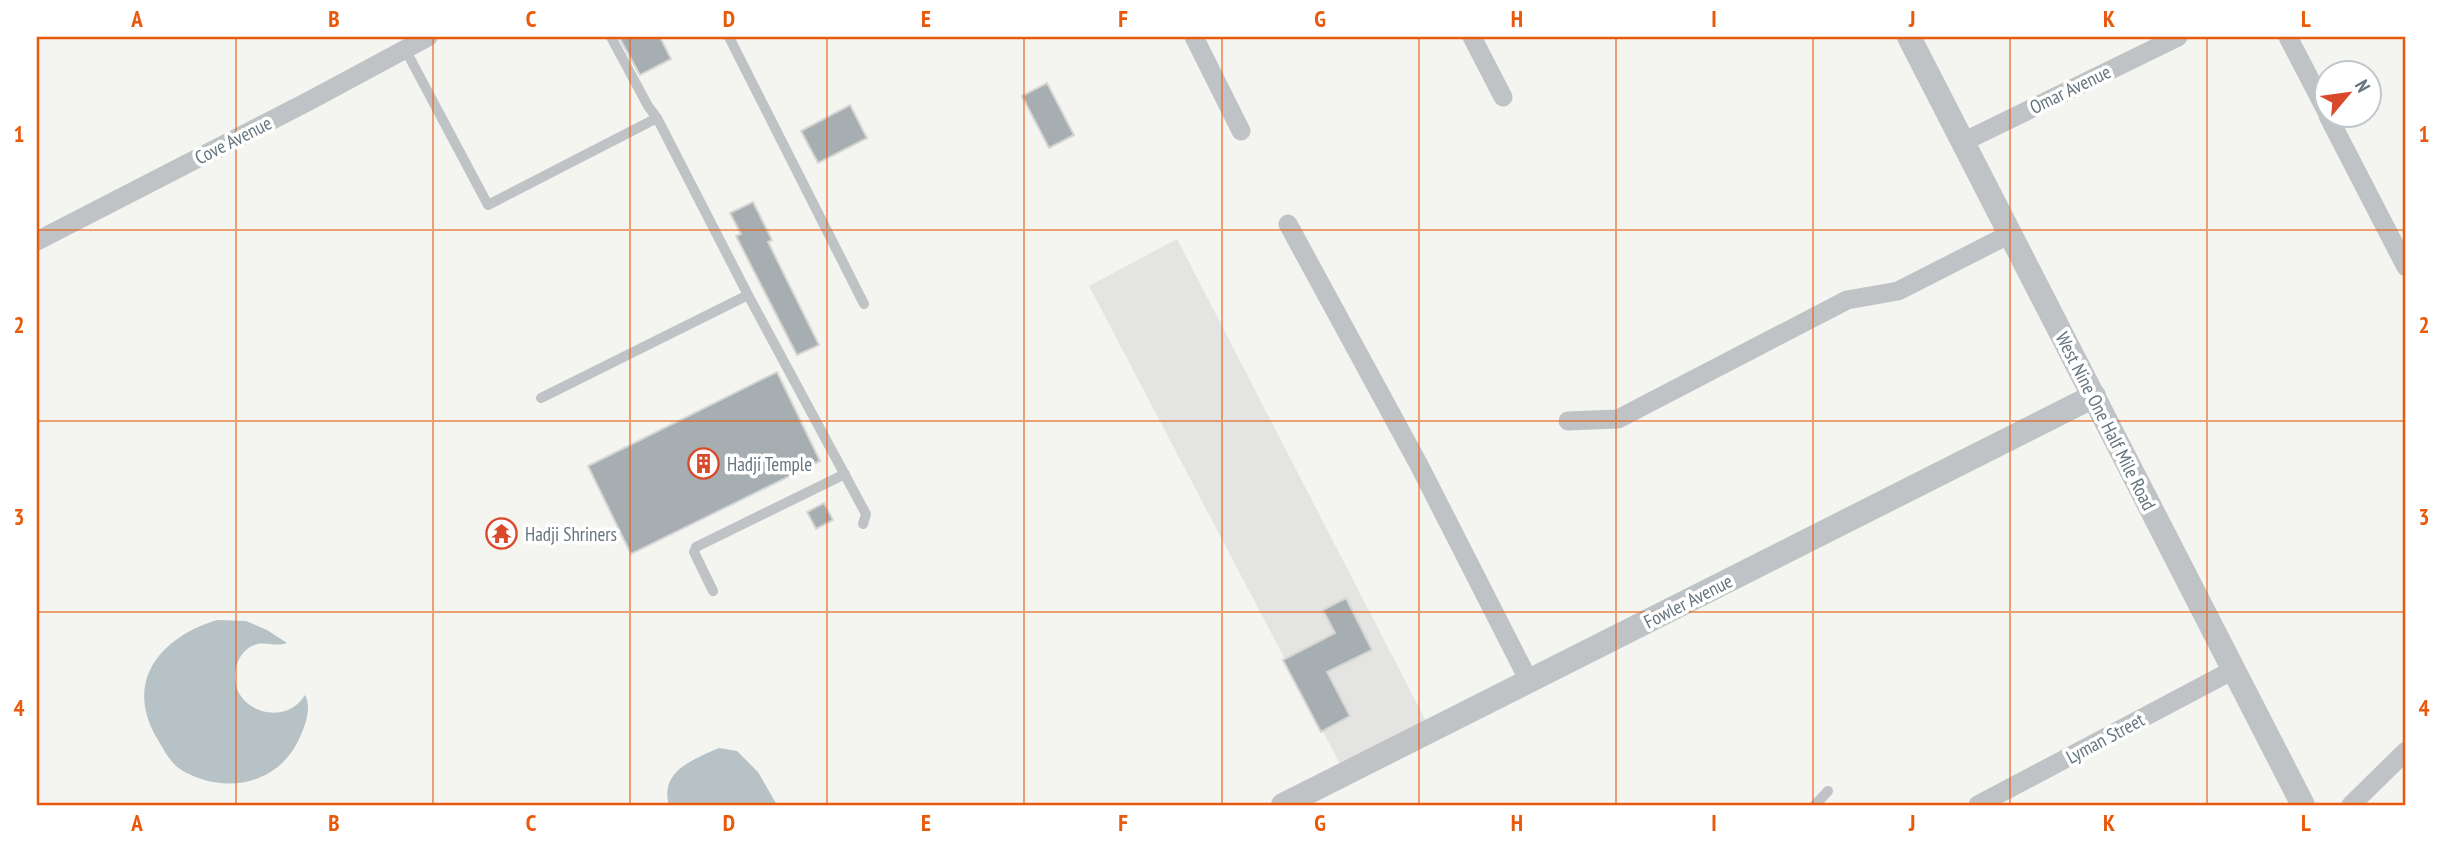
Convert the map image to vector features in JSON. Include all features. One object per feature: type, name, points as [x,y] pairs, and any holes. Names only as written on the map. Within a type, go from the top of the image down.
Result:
[{"type":"street","name":"Cove Avenue","points":[[37,241],[309,102],[428,37]]},
{"type":"street","points":[[1194,37],[1241,131]]},
{"type":"street","points":[[1472,37],[1503,97]]},
{"type":"street","name":"West Nine One Half Mile Road","points":[[1909,37],[2303,805]]},
{"type":"street","name":"Omar Avenue","points":[[1963,142],[2178,37]]},
{"type":"street","points":[[2288,37],[2314,88]]},
{"type":"street","points":[[2336,130],[2406,267]]},
{"type":"street","points":[[1288,223],[1419,465],[1529,681]]},
{"type":"street","points":[[1568,421],[1618,419],[1847,300],[1876,296],[1908,286],[2010,234]]},
{"type":"street","name":"Fowler Avenue","points":[[1283,805],[2094,396]]},
{"type":"street","name":"Lyman Street","points":[[1978,805],[2233,670]]},
{"type":"street","points":[[2351,805],[2406,751]]},
{"type":"lane","points":[[611,37],[657,118],[748,295],[866,514],[863,524]]},
{"type":"lane","points":[[729,37],[864,304]]},
{"type":"lane","points":[[405,49],[488,205],[657,118]]},
{"type":"lane","points":[[541,398],[748,295]]},
{"type":"lane","points":[[713,591],[694,552],[696,547],[845,474]]},
{"type":"lane","points":[[1815,805],[1828,791]]},
{"type":"shaded area","points":[[1177,239],[1427,723],[1341,766],[1089,286]]},
{"type":"shaded area","points":[[217,620],[246,621],[287,643],[255,645],[241,656],[235,679],[239,692],[247,703],[270,713],[283,712],[295,706],[305,695],[308,707],[304,727],[286,759],[274,770],[244,782],[211,782],[180,769],[163,749],[147,714],[144,695],[154,662],[166,648],[181,637]]},
{"type":"shaded area","points":[[719,748],[737,751],[758,772],[777,805],[669,805],[667,793],[674,775],[690,762]]},
{"type":"building","points":[[619,37],[660,37],[671,59],[640,75]]},
{"type":"building","points":[[1047,83],[1074,135],[1049,148],[1022,96]]},
{"type":"building","points":[[850,105],[867,138],[818,163],[801,131]]},
{"type":"building","points":[[753,202],[772,240],[768,242],[819,345],[797,355],[736,236],[741,234],[730,213]]},
{"type":"building","name":"Hadji Temple","points":[[777,372],[820,461],[631,554],[588,466]]},
{"type":"building","points":[[824,503],[833,520],[816,529],[807,512]]},
{"type":"building","points":[[1346,598],[1372,650],[1327,672],[1350,716],[1321,732],[1283,660],[1335,633],[1323,610]]},
{"type":"place","name":"Hadji Temple","points":[[704,464]]},
{"type":"place","name":"Hadji Shriners","points":[[502,534]]}]
